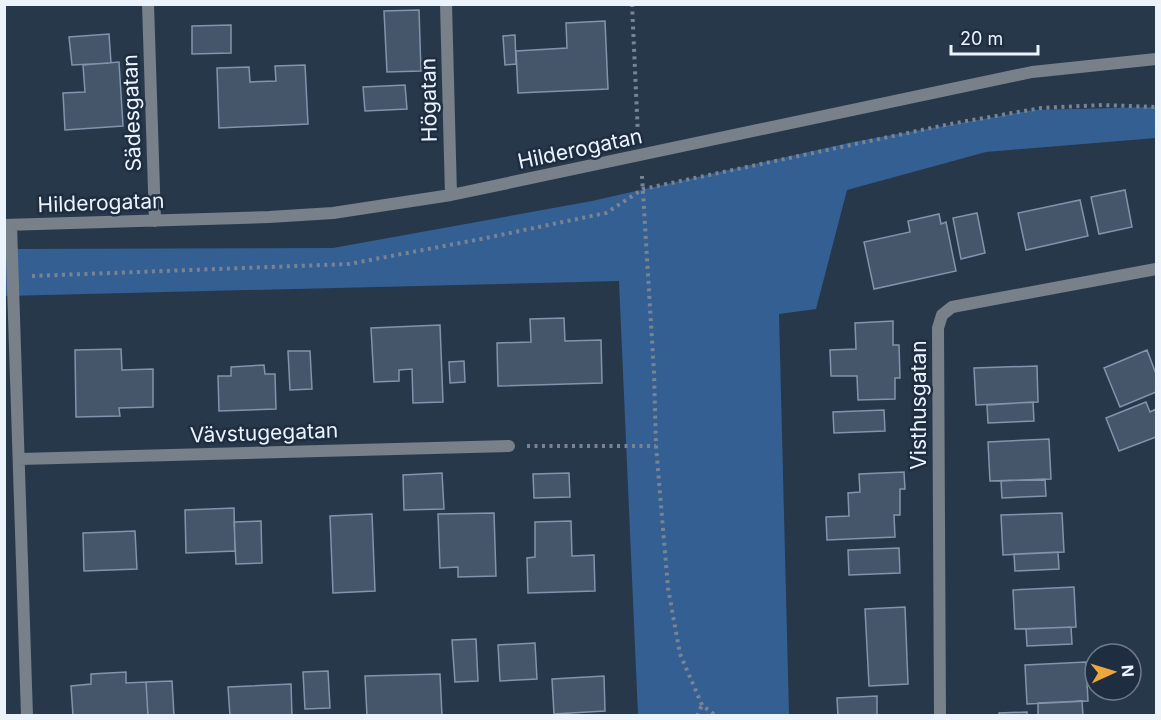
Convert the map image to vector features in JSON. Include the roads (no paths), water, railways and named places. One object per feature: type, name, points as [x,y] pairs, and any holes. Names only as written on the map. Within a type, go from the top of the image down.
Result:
[{"type":"street","name":"Sädesgatan","points":[[148,4],[155,221]]},
{"type":"street","name":"Högatan","points":[[446,4],[451,195]]},
{"type":"street","name":"Hilderogatan","points":[[8,225],[333,213],[451,195],[1032,72],[1156,59]]},
{"type":"street","points":[[8,225],[14,276],[27,716]]},
{"type":"street","name":"Visthusgatan","points":[[940,716],[938,328],[942,315],[952,307],[1156,269]]},
{"type":"street","name":"Vävstugegatan","points":[[20,459],[508,446]]}]
